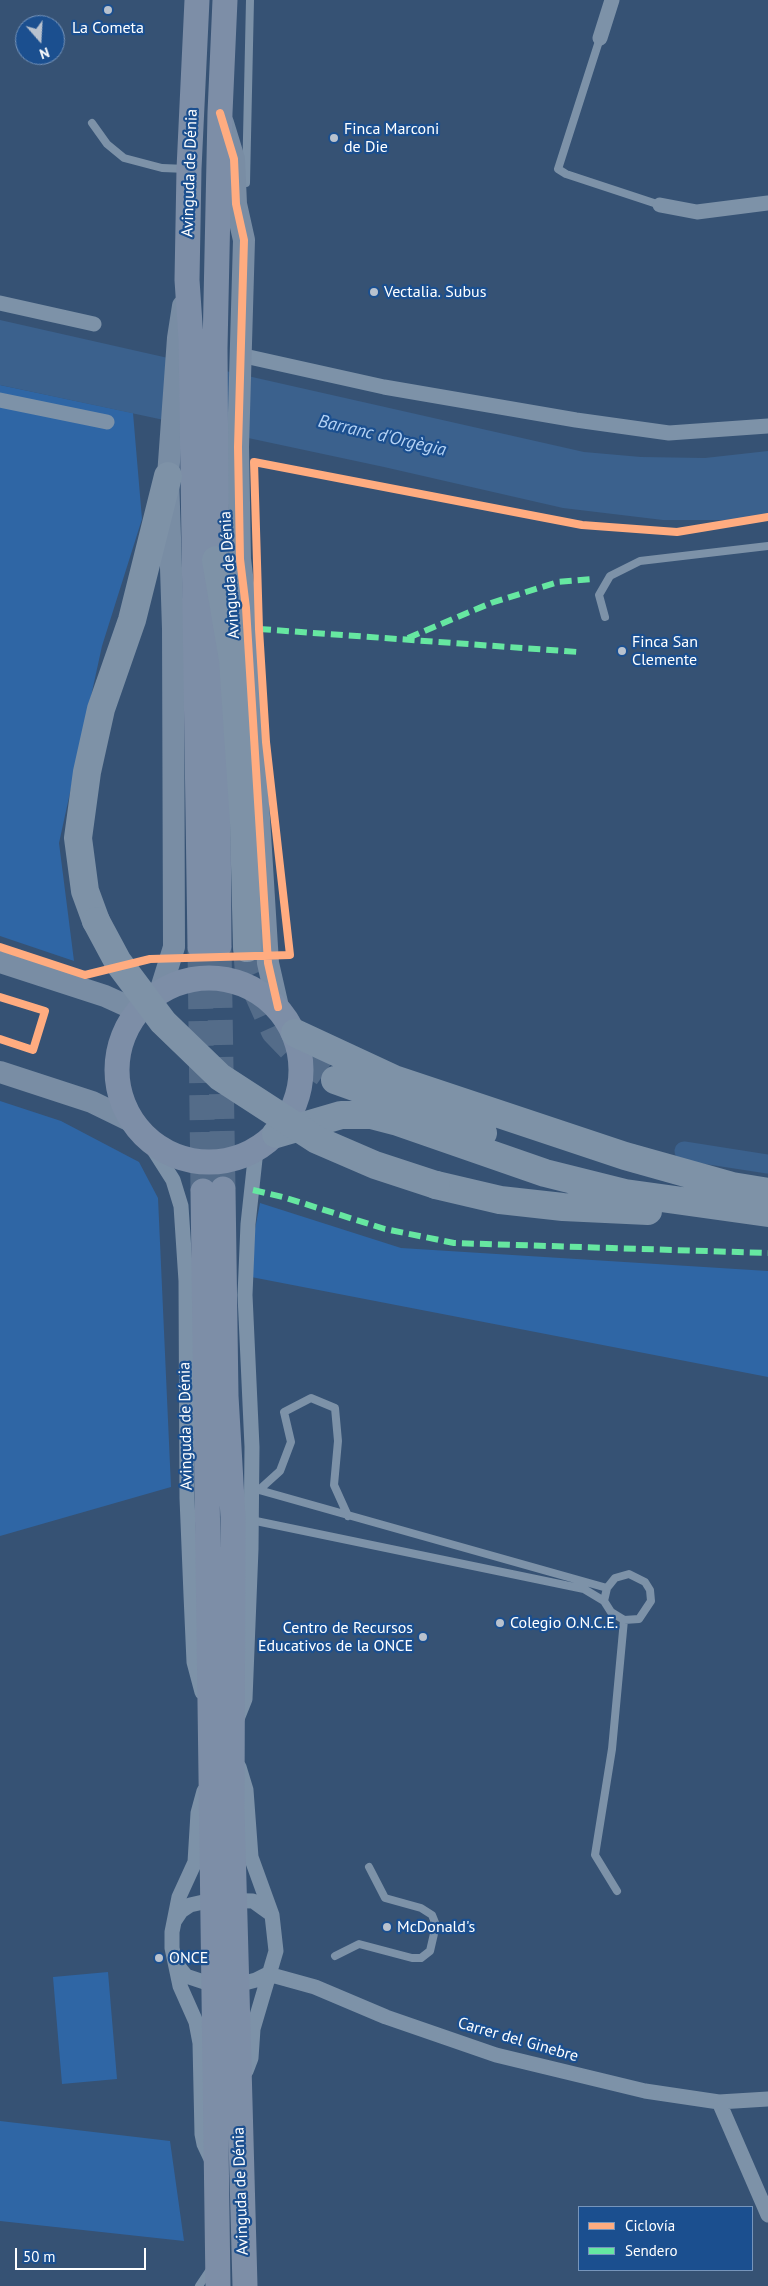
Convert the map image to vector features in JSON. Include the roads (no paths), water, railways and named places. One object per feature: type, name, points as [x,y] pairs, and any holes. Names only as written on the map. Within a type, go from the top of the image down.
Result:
[{"type":"highway","points":[[168,476],[132,620],[101,709],[87,772],[78,838],[85,891],[96,921],[118,962],[163,1022],[220,1077],[317,1140],[375,1165],[436,1185],[500,1200],[563,1207],[768,1215]]},
{"type":"highway","points":[[216,560],[233,660],[244,823],[247,948]]},
{"type":"highway","points":[[295,1033],[386,1075],[422,1088],[625,1156],[732,1186],[768,1192]]},
{"type":"highway","points":[[335,1080],[574,1164],[688,1190],[768,1200]]},
{"type":"highway","points":[[266,1142],[341,1116],[371,1115],[398,1122],[545,1173],[616,1191],[768,1215]]},
{"type":"main road","name":"Avinguda de Dénia","points":[[197,0],[189,169],[181,433],[210,946],[216,560],[227,445],[215,348],[220,112],[225,0]]},
{"type":"main road","points":[[206,978],[232,980],[257,990],[278,1007],[295,1033],[301,1054],[302,1076],[298,1097],[289,1117],[266,1142],[226,1161],[198,1161],[172,1154],[139,1129],[121,1095],[117,1066],[120,1046],[127,1028],[138,1011],[160,992],[181,982],[206,978]]},
{"type":"main road","name":"Avinguda de Dénia","points":[[213,1190],[225,1734],[225,1985],[216,2167],[218,2286]]},
{"type":"main road","name":"Avinguda de Dénia","points":[[224,1900],[210,1768],[225,1734]]},
{"type":"main road","name":"Avinguda de Dénia","points":[[225,1985],[238,2097],[245,2286]]},
{"type":"street","points":[[600,38],[612,0]]},
{"type":"street","name":"Avinguda de Dénia","points":[[220,112],[234,159],[236,204],[244,240],[240,355],[227,445],[246,608],[268,963],[278,1007]]},
{"type":"street","points":[[660,205],[697,212],[768,203]]},
{"type":"street","points":[[0,303],[94,324]]},
{"type":"street","points":[[240,355],[384,387],[576,420],[669,433],[768,426]]},
{"type":"street","points":[[0,400],[107,422]]},
{"type":"street","points":[[160,992],[174,947],[173,629],[168,476],[181,433]]},
{"type":"street","points":[[0,962],[106,996],[138,1011]]},
{"type":"street","points":[[0,1072],[92,1102],[139,1129]]},
{"type":"street","name":"Avinguda de Dénia","points":[[139,1129],[173,1180],[181,1206],[186,1281],[187,1498],[194,1662],[225,1734],[246,1790],[251,1858],[272,1915],[276,1951],[274,1964],[268,1974],[267,1988],[253,2029],[251,2058],[238,2097]]},
{"type":"street","name":"Avinguda de Dénia","points":[[225,1734],[245,1699],[251,1520],[255,1486],[245,1295],[248,1224],[266,1142]]},
{"type":"street","name":"Avinguda de Dénia","points":[[210,1768],[198,1813],[195,1862],[179,1897],[172,1948],[180,1986],[196,2022],[200,2043],[202,2134],[204,2144],[216,2167]]},
{"type":"street","points":[[175,1920],[181,1911],[190,1906],[224,1900],[253,1902],[272,1915]]},
{"type":"street","points":[[175,1961],[186,1976],[225,1985],[256,1980],[268,1974]]},
{"type":"street","name":"Carrer del Ginebre","points":[[268,1974],[315,1987],[386,2017],[496,2055],[645,2091],[719,2102],[768,2099]]},
{"type":"street","points":[[719,2102],[768,2215]]},
{"type":"lane","points":[[245,190],[250,0]]},
{"type":"lane","points":[[600,38],[558,169],[566,174],[660,205]]},
{"type":"lane","points":[[92,123],[107,144],[124,158],[162,168],[189,169]]},
{"type":"lane","name":"Avinguda de Dénia","points":[[244,240],[245,200]]},
{"type":"lane","points":[[605,617],[599,596],[610,576],[640,561],[768,546]]},
{"type":"lane","points":[[255,1486],[280,1471],[291,1442],[284,1412],[311,1398],[335,1408],[338,1441],[334,1485],[348,1516]]},
{"type":"lane","points":[[255,1486],[348,1516],[607,1588]]},
{"type":"lane","points":[[251,1520],[584,1590],[604,1601],[611,1612],[624,1620],[639,1619],[646,1611],[651,1601],[650,1590],[644,1582],[629,1574],[615,1578],[607,1588],[604,1601]]},
{"type":"lane","points":[[617,1890],[595,1855],[612,1750],[624,1620]]},
{"type":"lane","points":[[335,1956],[359,1944],[412,1958],[421,1958],[430,1950],[436,1925],[432,1915],[421,1908],[385,1898],[369,1866]]},
{"type":"lane","points":[[199,2286],[217,2258]]},
{"type":"water","name":"Barranc d'Orgègia","points":[[0,320],[584,452],[641,457],[705,458],[768,451],[768,515],[744,520],[663,520],[563,508],[384,467],[0,385]]},
{"type":"waterway","points":[[684,1151],[768,1164]]},
{"type":"tunnel","points":[[219,946],[223,1189]]},
{"type":"tunnel","points":[[200,947],[203,1191]]},
{"type":"tunnel","points":[[247,948],[249,973],[275,1031],[295,1052],[335,1080]]},
{"type":"place","name":"La Cometa","points":[[108,10]]},
{"type":"place","name":"Finca Marconi de Die","points":[[334,138]]},
{"type":"place","name":"Vectalia. Subus","points":[[374,292]]},
{"type":"place","name":"Finca San Clemente","points":[[622,651]]},
{"type":"place","name":"Colegio O.N.C.E.","points":[[500,1623]]},
{"type":"place","name":"Centro de Recursos Educativos de la ONCE","points":[[423,1637]]},
{"type":"place","name":"McDonald's","points":[[387,1927]]},
{"type":"place","name":"ONCE","points":[[159,1958]]}]
